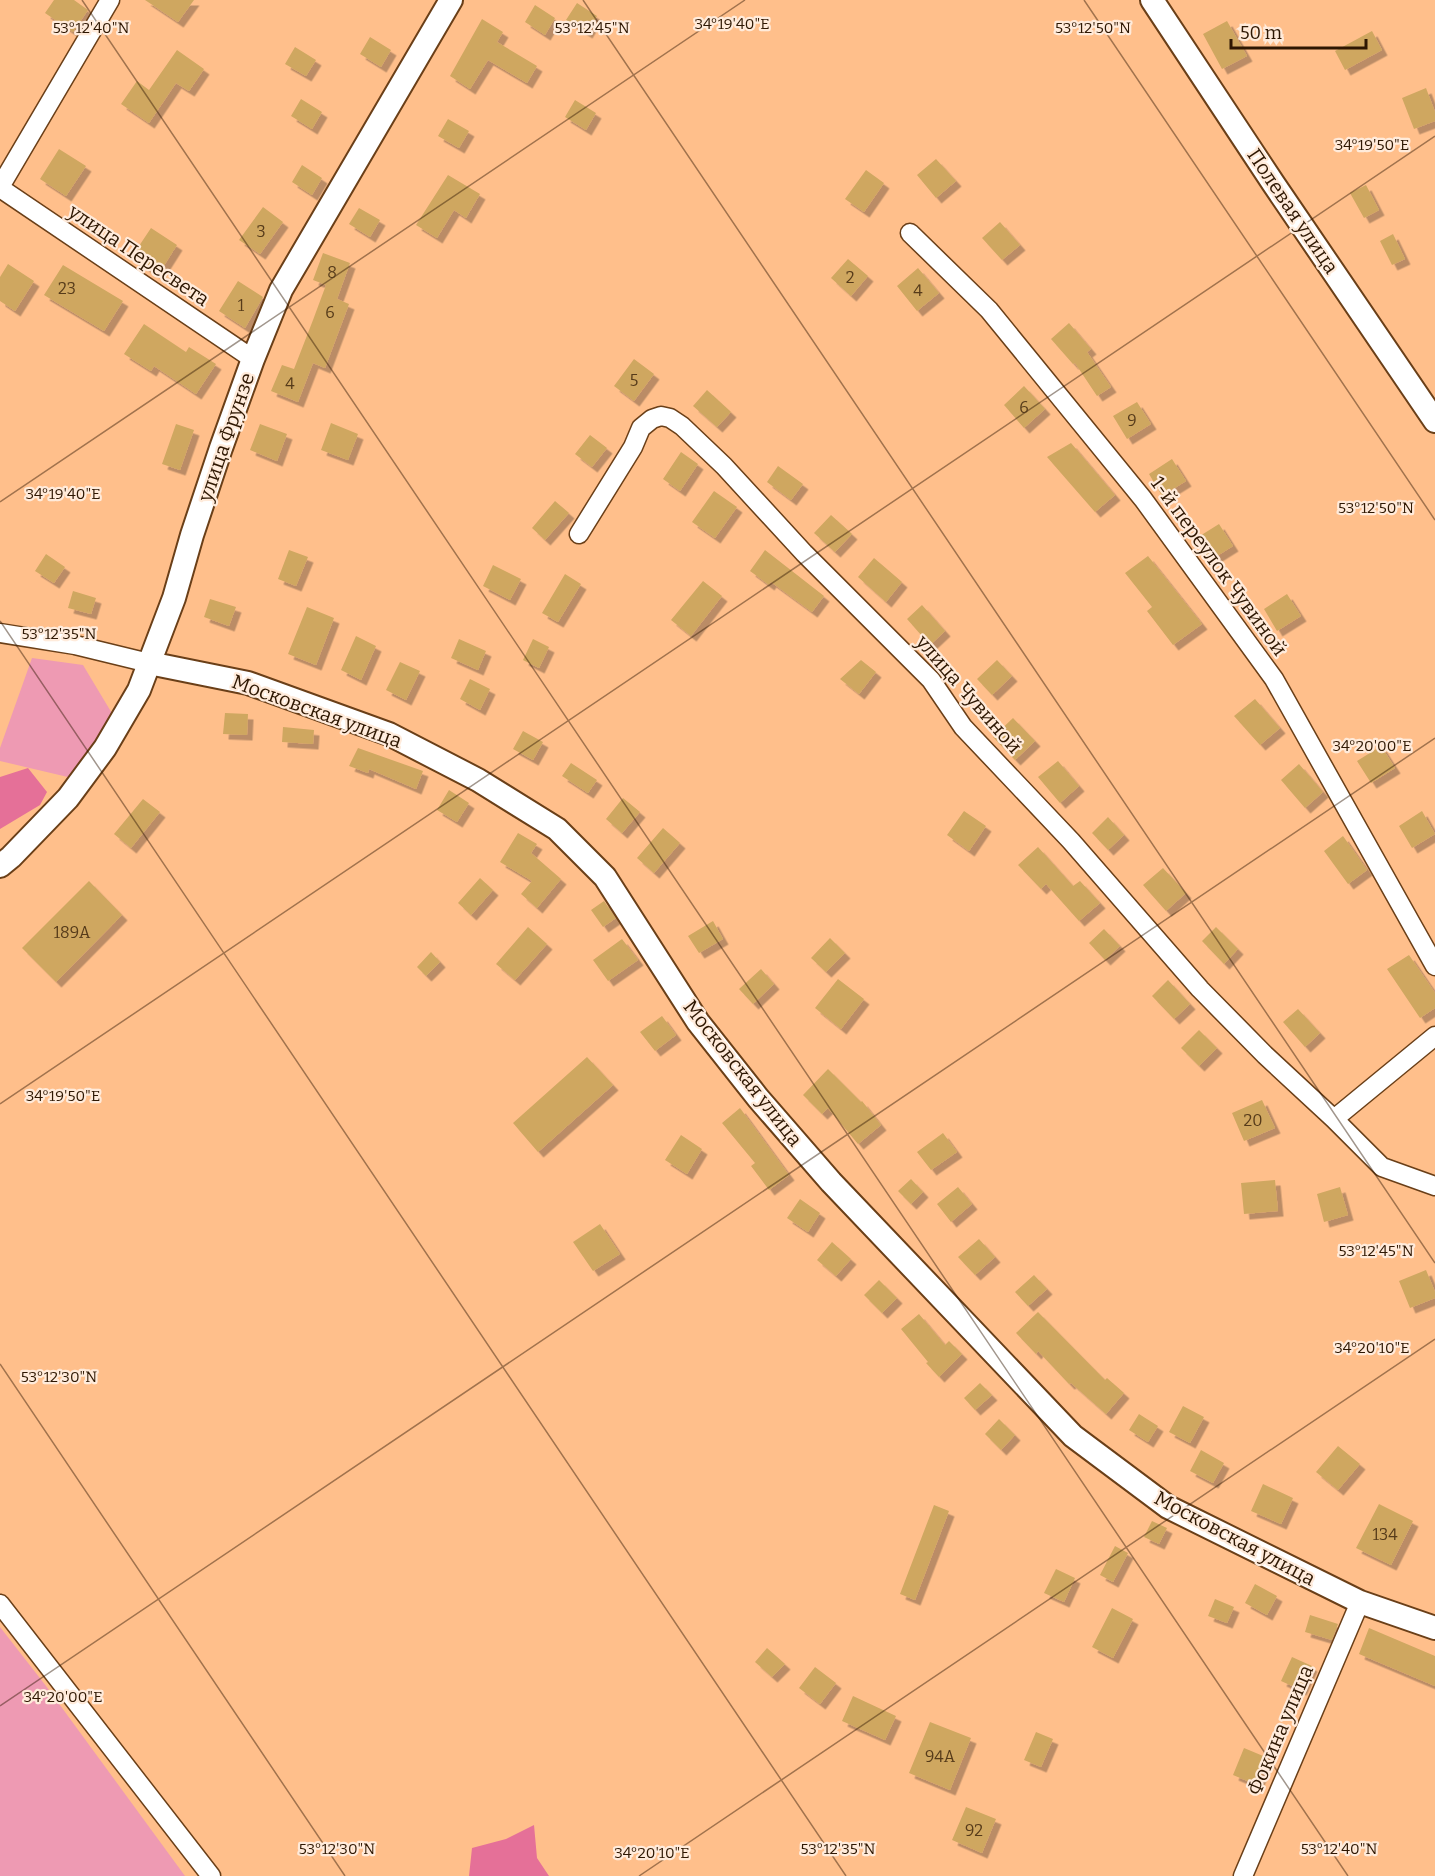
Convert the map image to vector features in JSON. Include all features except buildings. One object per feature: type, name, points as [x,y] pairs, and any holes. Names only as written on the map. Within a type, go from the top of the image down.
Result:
[{"type":"street","name":"улица Пересвета","points":[[110,0],[0,188],[253,359]]},
{"type":"street","name":"улица Фрунзе","points":[[0,866],[68,798],[105,748],[139,690],[174,598],[192,535],[253,359],[281,290],[451,0]]},
{"type":"street","name":"Полевая улица","points":[[1152,0],[1435,421]]},
{"type":"street","name":"1-й переулок Чувиной","points":[[910,233],[997,319],[1143,499],[1274,679],[1435,966]]},
{"type":"street","name":"улица Чувиной","points":[[579,534],[633,447],[641,428],[652,419],[661,416],[670,418],[681,426],[724,466],[804,553],[932,680],[963,727],[1071,841],[1200,989],[1265,1055],[1382,1167],[1435,1186]]},
{"type":"street","name":"Московская улица","points":[[0,633],[75,645],[248,683],[389,734],[478,780],[558,829],[605,877],[698,1022],[758,1098],[831,1182],[1073,1436],[1168,1508],[1360,1602],[1435,1628]]},
{"type":"street","points":[[1334,1119],[1435,1036]]},
{"type":"street","name":"Фокина улица","points":[[1243,1876],[1360,1602]]},
{"type":"street","points":[[0,1604],[211,1876]]},
{"type":"shaded area","points":[[32,658],[83,665],[116,720],[72,778],[0,761],[0,748]]},
{"type":"shaded area","points":[[28,768],[47,792],[40,805],[0,829],[0,777]]},
{"type":"shaded area","points":[[0,1627],[46,1686],[185,1876],[0,1876]]},
{"type":"shaded area","points":[[534,1825],[537,1858],[549,1876],[469,1876],[472,1848],[506,1839]]}]
